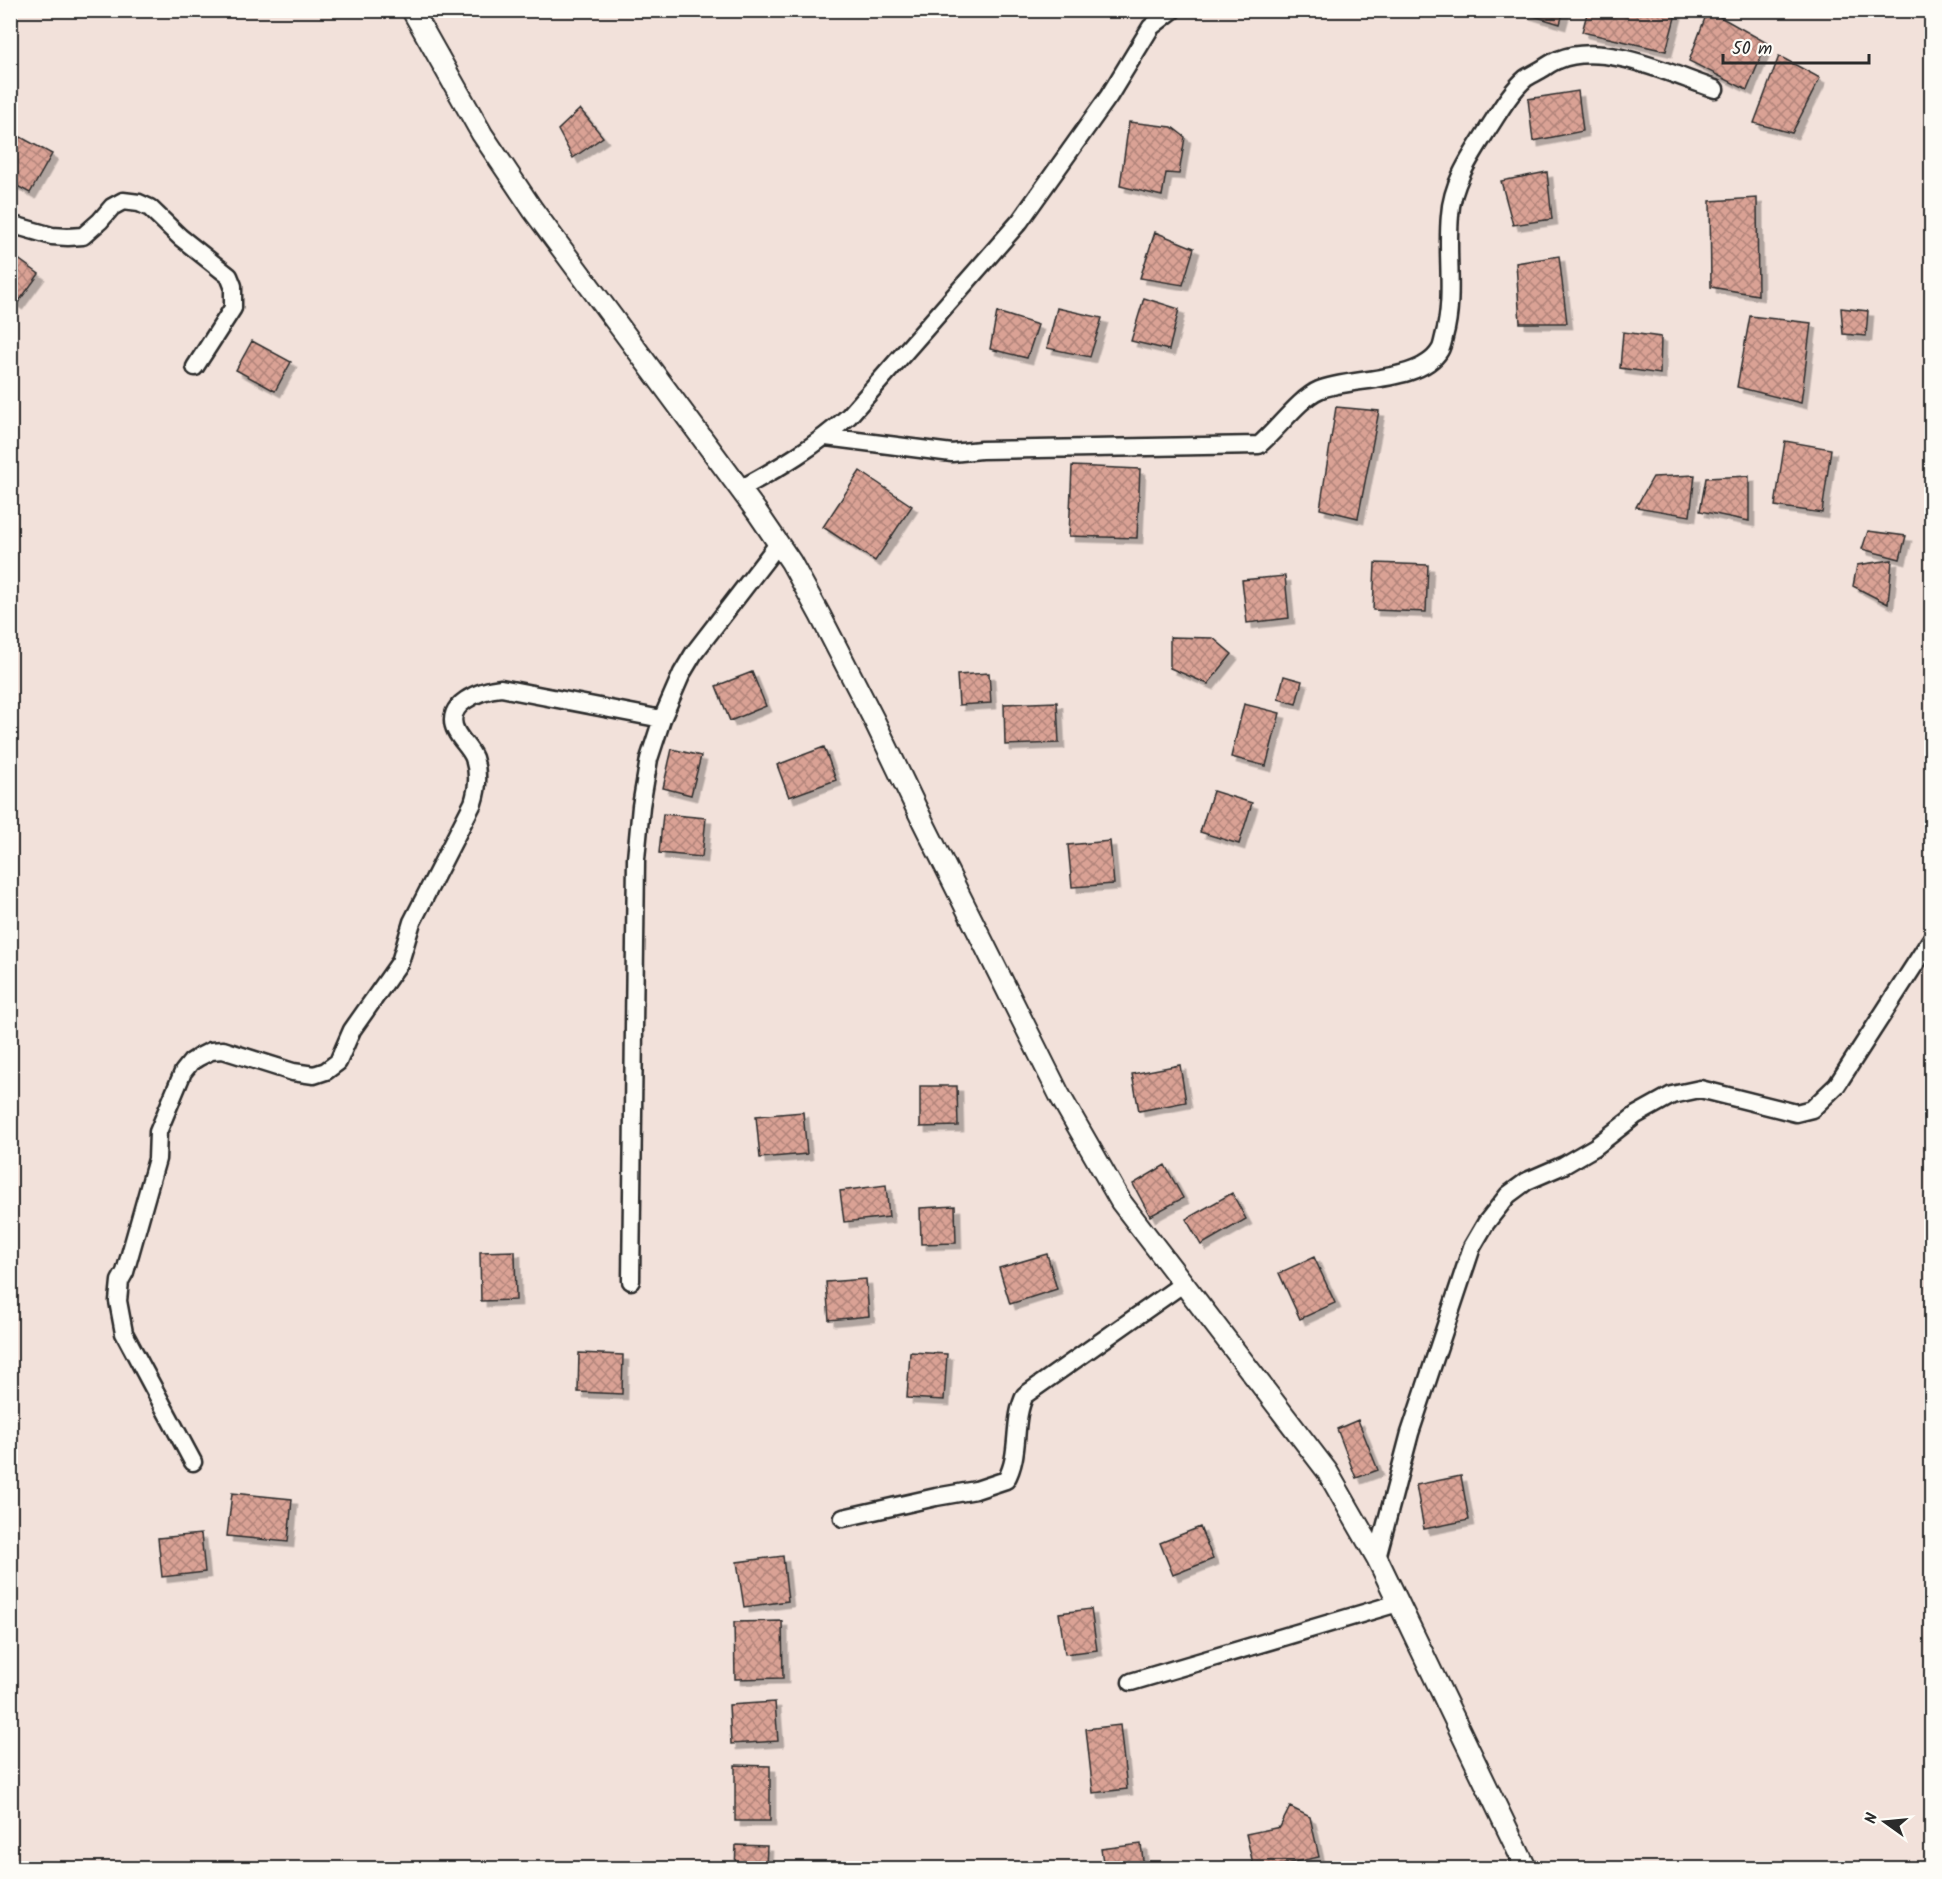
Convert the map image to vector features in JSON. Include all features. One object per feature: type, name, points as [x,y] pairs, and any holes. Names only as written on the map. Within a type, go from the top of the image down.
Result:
[{"type":"street","points":[[412,10],[482,134],[533,210],[740,489],[778,544],[820,615],[874,720],[1059,1094],[1120,1202],[1184,1282],[1327,1471],[1377,1558],[1526,1869]]},
{"type":"street","points":[[740,489],[826,437],[849,416],[1020,220],[1109,96],[1152,27],[1173,10]]},
{"type":"street","points":[[826,437],[952,453],[992,450],[1259,445],[1317,390],[1375,380],[1425,366],[1440,350],[1448,324],[1451,267],[1450,215],[1454,194],[1467,163],[1496,117],[1527,78],[1558,60],[1583,54],[1617,56],[1715,89]]},
{"type":"street","points":[[10,224],[52,236],[83,236],[112,207],[123,201],[139,203],[150,208],[180,237],[229,276],[233,286],[233,308],[195,367]]},
{"type":"street","points":[[631,1281],[636,859],[641,806],[649,759],[662,719],[694,652],[778,544]]},
{"type":"street","points":[[193,1462],[124,1333],[118,1301],[120,1281],[125,1272],[157,1159],[158,1132],[183,1072],[191,1062],[199,1057],[211,1051],[223,1050],[293,1072],[314,1075],[326,1071],[338,1062],[352,1030],[400,962],[412,922],[478,788],[474,758],[468,746],[456,732],[453,720],[458,708],[466,698],[490,689],[501,688],[662,719]]},
{"type":"street","points":[[1377,1558],[1410,1433],[1472,1247],[1486,1223],[1508,1196],[1527,1181],[1564,1165],[1595,1147],[1636,1115],[1672,1095],[1700,1089],[1796,1113],[1812,1109],[1837,1085],[1932,938]]},
{"type":"street","points":[[843,1518],[976,1490],[1006,1480],[1012,1469],[1019,1407],[1025,1395],[1184,1282]]},
{"type":"street","points":[[1131,1682],[1398,1603]]},
{"type":"building","points":[[1514,10],[1564,10],[1560,24]]},
{"type":"building","points":[[1588,10],[1677,10],[1666,51],[1582,32]]},
{"type":"building","points":[[1708,10],[1767,43],[1747,90],[1689,61]]},
{"type":"building","points":[[1779,56],[1820,78],[1792,133],[1754,123]]},
{"type":"building","points":[[1578,91],[1583,131],[1533,141],[1528,99]]},
{"type":"building","points":[[580,109],[603,137],[573,158],[558,130]]},
{"type":"building","points":[[1129,122],[1172,127],[1185,137],[1179,174],[1166,173],[1162,196],[1120,186]]},
{"type":"building","points":[[15,134],[52,154],[30,193],[10,182],[10,143]]},
{"type":"building","points":[[1547,172],[1552,219],[1513,225],[1501,181]]},
{"type":"building","points":[[1757,198],[1758,295],[1711,287],[1710,201]]},
{"type":"building","points":[[1155,232],[1194,248],[1183,285],[1140,278]]},
{"type":"building","points":[[10,253],[39,274],[17,304],[10,299]]},
{"type":"building","points":[[1559,256],[1567,323],[1520,323],[1516,263]]},
{"type":"building","points":[[1144,298],[1179,309],[1169,350],[1131,341]]},
{"type":"building","points":[[1057,308],[1102,318],[1090,357],[1047,348]]},
{"type":"building","points":[[1841,308],[1868,311],[1866,336],[1843,334]]},
{"type":"building","points":[[997,312],[1038,325],[1027,358],[990,349]]},
{"type":"building","points":[[1750,316],[1811,323],[1801,403],[1737,387]]},
{"type":"building","points":[[1623,332],[1661,337],[1660,374],[1620,368]]},
{"type":"building","points":[[252,341],[291,362],[275,391],[236,370]]},
{"type":"building","points":[[1336,407],[1379,411],[1358,518],[1320,509]]},
{"type":"building","points":[[1785,441],[1831,449],[1822,513],[1775,506]]},
{"type":"building","points":[[1072,466],[1140,469],[1137,538],[1069,536]]},
{"type":"building","points":[[860,471],[912,506],[875,561],[823,527]]},
{"type":"building","points":[[1695,475],[1690,516],[1636,507],[1653,477]]},
{"type":"building","points":[[1749,476],[1749,521],[1700,511],[1706,478]]},
{"type":"building","points":[[1868,531],[1906,536],[1900,559],[1862,549]]},
{"type":"building","points":[[1892,560],[1888,604],[1853,586],[1857,565]]},
{"type":"building","points":[[1375,563],[1428,565],[1426,612],[1373,610]]},
{"type":"building","points":[[1285,576],[1289,618],[1247,623],[1242,580]]},
{"type":"building","points":[[1170,637],[1213,638],[1232,654],[1208,684],[1170,668]]},
{"type":"building","points":[[752,672],[766,706],[730,721],[716,686]]},
{"type":"building","points":[[989,673],[991,703],[959,705],[957,675]]},
{"type":"building","points":[[1284,676],[1302,681],[1296,704],[1278,699]]},
{"type":"building","points":[[1057,702],[1059,743],[1005,745],[1004,704]]},
{"type":"building","points":[[1244,704],[1280,713],[1266,766],[1231,757]]},
{"type":"building","points":[[824,747],[836,780],[789,797],[777,765]]},
{"type":"building","points":[[672,749],[701,756],[691,795],[663,788]]},
{"type":"building","points":[[1213,791],[1252,803],[1239,844],[1200,832]]},
{"type":"building","points":[[663,814],[706,818],[702,857],[659,853]]},
{"type":"building","points":[[1110,841],[1114,884],[1072,887],[1068,845]]},
{"type":"building","points":[[1180,1065],[1186,1102],[1139,1111],[1132,1074]]},
{"type":"building","points":[[920,1086],[957,1086],[958,1126],[920,1127]]},
{"type":"building","points":[[803,1112],[807,1154],[760,1158],[756,1116]]},
{"type":"building","points":[[1165,1165],[1183,1198],[1150,1216],[1133,1184]]},
{"type":"building","points":[[886,1185],[889,1217],[844,1222],[840,1191]]},
{"type":"building","points":[[1232,1193],[1246,1219],[1201,1245],[1186,1219]]},
{"type":"building","points":[[955,1206],[956,1243],[921,1244],[920,1208]]},
{"type":"building","points":[[515,1251],[516,1300],[481,1301],[480,1252]]},
{"type":"building","points":[[1047,1254],[1057,1289],[1010,1304],[999,1268]]},
{"type":"building","points":[[1314,1257],[1335,1303],[1300,1319],[1279,1273]]},
{"type":"building","points":[[866,1279],[869,1316],[829,1320],[826,1282]]},
{"type":"building","points":[[910,1352],[947,1354],[944,1400],[907,1398]]},
{"type":"building","points":[[579,1353],[623,1355],[622,1394],[578,1392]]},
{"type":"building","points":[[1358,1420],[1378,1470],[1356,1478],[1337,1429]]},
{"type":"building","points":[[1461,1476],[1469,1520],[1424,1529],[1416,1485]]},
{"type":"building","points":[[232,1493],[292,1499],[288,1542],[227,1536]]},
{"type":"building","points":[[1200,1527],[1213,1559],[1173,1575],[1160,1543]]},
{"type":"building","points":[[201,1534],[205,1572],[162,1577],[158,1538]]},
{"type":"building","points":[[783,1556],[788,1601],[744,1607],[737,1562]]},
{"type":"building","points":[[1091,1609],[1097,1650],[1065,1654],[1059,1613]]},
{"type":"building","points":[[782,1621],[783,1678],[735,1679],[734,1622]]},
{"type":"building","points":[[775,1702],[778,1741],[731,1744],[729,1705]]},
{"type":"building","points":[[1120,1725],[1127,1789],[1093,1793],[1086,1729]]},
{"type":"building","points":[[735,1765],[770,1766],[770,1821],[735,1821]]},
{"type":"building","points":[[1290,1807],[1310,1817],[1319,1857],[1267,1868],[1254,1868],[1246,1834],[1280,1827]]},
{"type":"building","points":[[1141,1844],[1144,1868],[1104,1868],[1101,1849]]},
{"type":"building","points":[[736,1845],[767,1846],[766,1868],[735,1868]]}]
